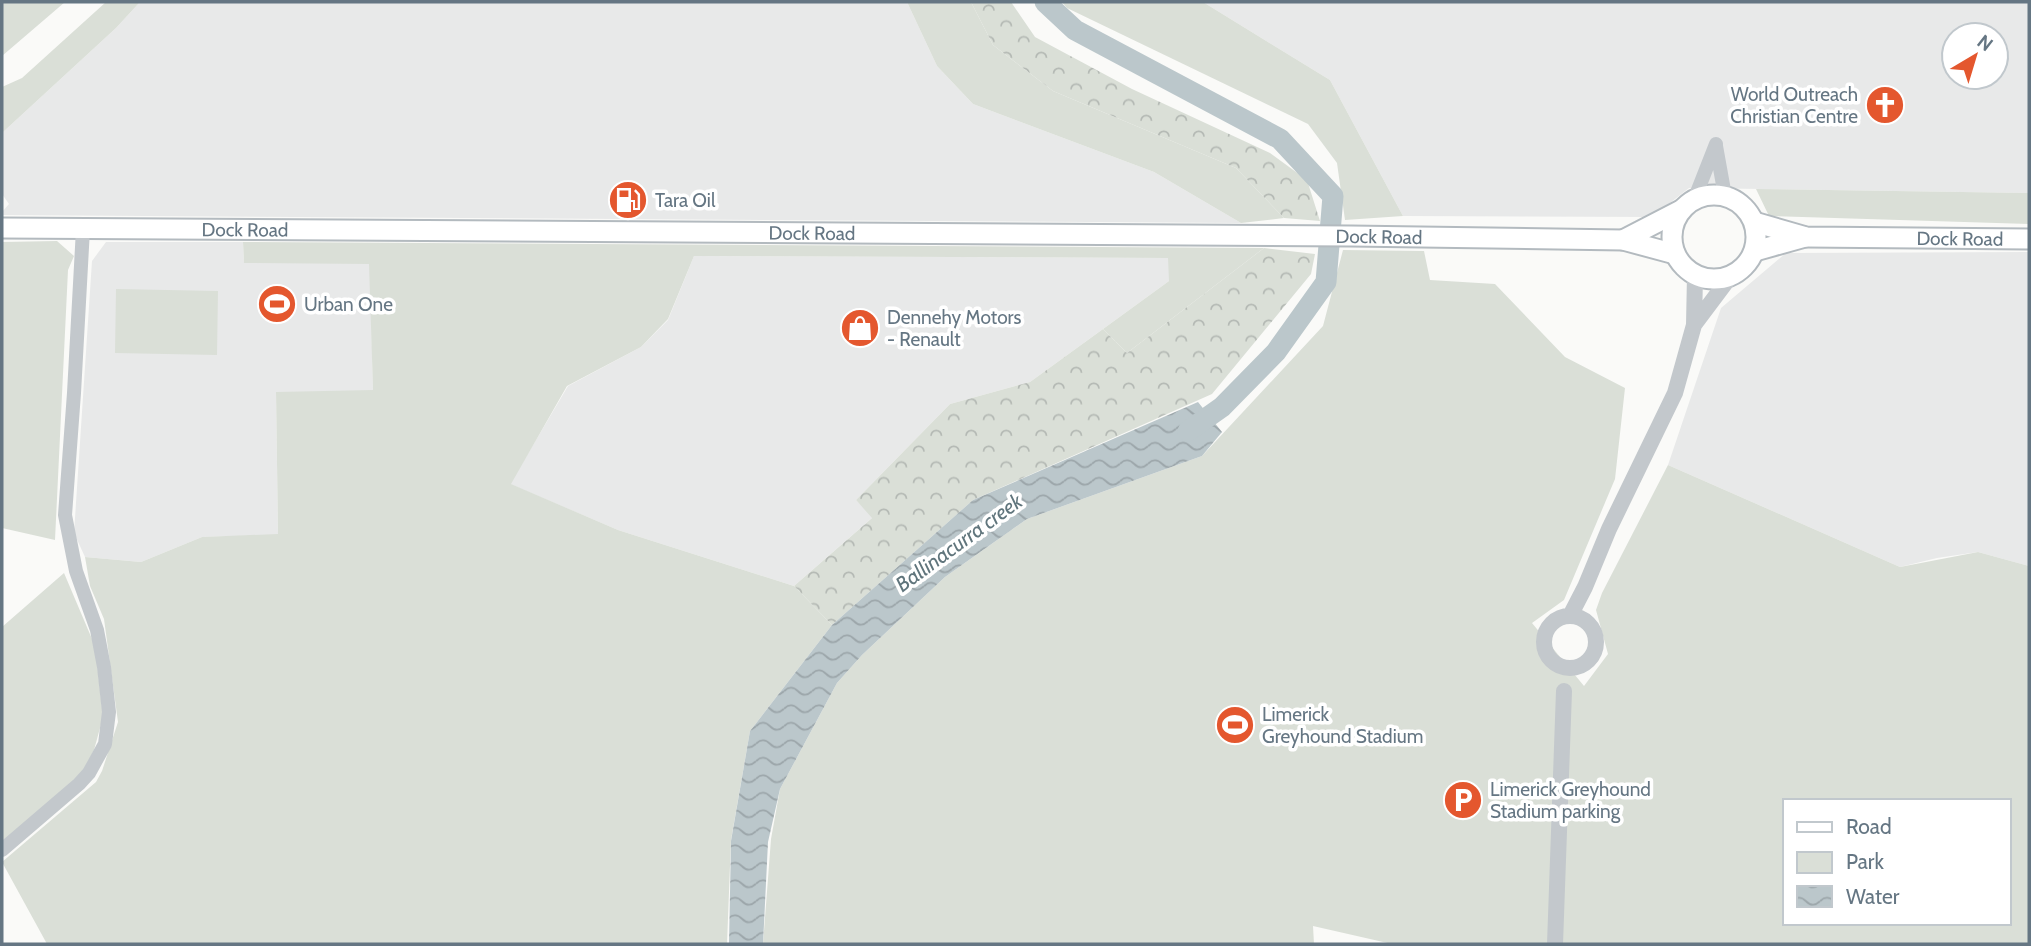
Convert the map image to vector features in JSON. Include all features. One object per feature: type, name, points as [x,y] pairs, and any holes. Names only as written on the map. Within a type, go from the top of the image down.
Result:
[{"type":"main road","points":[[1709,195],[1725,197],[1742,206],[1754,222],[1757,236],[1755,251],[1745,267],[1730,277],[1712,279],[1695,275],[1683,266],[1675,254],[1671,231],[1675,220],[1687,205],[1709,195]]},
{"type":"main road","name":"Dock Road","points":[[1623,240],[1687,205]]},
{"type":"main road","name":"Dock Road","points":[[1754,222],[1806,237],[2029,239]]},
{"type":"main road","name":"Dock Road","points":[[2,228],[1623,240],[1675,254]]},
{"type":"main road","name":"Dock Road","points":[[1755,251],[1806,237]]},
{"type":"street","points":[[1687,205],[1716,144],[1725,197]]},
{"type":"street","points":[[2,850],[79,784],[89,773],[105,744],[109,712],[104,667],[97,629],[76,571],[65,515],[75,393],[83,229]]},
{"type":"street","points":[[1570,616],[1586,587],[1609,529],[1675,393],[1694,325],[1695,275]]},
{"type":"street","points":[[1694,325],[1730,277]]},
{"type":"street","points":[[1586,587],[1588,622]]},
{"type":"street","points":[[1555,944],[1564,691],[1544,643],[1545,635],[1554,622],[1570,616],[1588,622],[1597,641],[1593,656],[1564,691]]},
{"type":"street","points":[[1554,663],[1570,669],[1585,664]]},
{"type":"shaded area","points":[[140,2],[907,2],[937,66],[973,104],[1154,172],[1241,223],[2,215],[9,204],[2,194],[2,133],[116,28]]},
{"type":"shaded area","points":[[1203,2],[2029,2],[2029,193],[1689,188],[1652,217],[1403,216],[1330,80]]},
{"type":"shaded area","points":[[106,242],[243,242],[244,263],[370,263],[373,391],[276,393],[278,535],[202,537],[141,562],[85,557],[74,533],[92,261]]},
{"type":"shaded area","points":[[2029,252],[2029,566],[1978,552],[1900,567],[1668,465],[1721,308],[1786,253]]},
{"type":"shaded area","points":[[694,256],[1169,258],[1169,281],[1030,382],[950,404],[856,500],[873,517],[794,586],[618,530],[510,484],[568,386],[641,347],[668,320]]},
{"type":"green space","points":[[2,2],[65,2],[2,56]]},
{"type":"green space","points":[[106,2],[140,2],[116,28],[2,133],[2,87],[22,78]]},
{"type":"green space","points":[[907,2],[971,2],[993,45],[1053,91],[1236,168],[1284,218],[1241,223],[1154,172],[973,104],[937,66]]},
{"type":"green space","points":[[971,2],[1011,2],[1035,37],[1132,89],[1270,153],[1307,180],[1320,221],[1284,218],[1236,168],[1053,91],[993,45]]},
{"type":"green space","points":[[1062,2],[1203,2],[1330,80],[1403,216],[1345,220],[1337,163],[1308,124],[1067,8]]},
{"type":"green space","points":[[1756,189],[2029,193],[2029,224],[1769,216]]},
{"type":"green space","points":[[57,241],[74,256],[68,270],[55,540],[2,528],[2,242]]},
{"type":"green space","points":[[243,242],[1264,248],[1127,353],[1103,329],[1169,281],[1168,258],[694,256],[668,319],[641,347],[567,386],[511,484],[618,530],[794,586],[832,625],[750,731],[731,840],[727,944],[47,944],[2,862],[96,782],[118,722],[104,619],[90,586],[85,557],[141,562],[202,537],[278,534],[276,392],[373,390],[369,264],[244,263]]},
{"type":"green space","points":[[1264,248],[1315,254],[1311,274],[1212,394],[973,500],[832,625],[794,586],[872,518],[856,500],[950,404],[1030,382],[1103,329],[1127,353]]},
{"type":"green space","points":[[1343,250],[1424,251],[1430,280],[1495,284],[1565,357],[1625,388],[1615,479],[1564,600],[1532,623],[1584,686],[1608,654],[1596,610],[1602,593],[1668,465],[1900,567],[1978,552],[2029,566],[2029,944],[1392,944],[1313,926],[1314,944],[763,944],[771,839],[780,789],[837,683],[862,655],[945,577],[1027,519],[1202,456],[1323,326]]},
{"type":"green space","points":[[116,289],[218,291],[217,355],[115,353]]},
{"type":"green space","points":[[64,573],[95,646],[103,717],[94,750],[80,777],[2,844],[2,627]]},
{"type":"water","points":[[1198,402],[1222,432],[1202,456],[1027,519],[945,577],[862,655],[837,683],[780,789],[768,842],[763,944],[729,944],[731,841],[750,731],[832,625],[973,500]]},
{"type":"waterway","name":"Ballinacurra creek","points":[[1045,2],[1075,30],[1280,139],[1333,196],[1326,282],[1276,352],[1222,407],[1188,431]]},
{"type":"place","name":"World Outreach Christian Centre","points":[[1885,105]]},
{"type":"place","name":"Tara Oil","points":[[628,200]]},
{"type":"place","name":"Urban One","points":[[277,304]]},
{"type":"place","name":"Dennehy Motors - Renault","points":[[860,328]]},
{"type":"place","name":"Limerick Greyhound Stadium","points":[[1235,725]]},
{"type":"place","name":"Limerick Greyhound Stadium parking","points":[[1463,800]]}]
